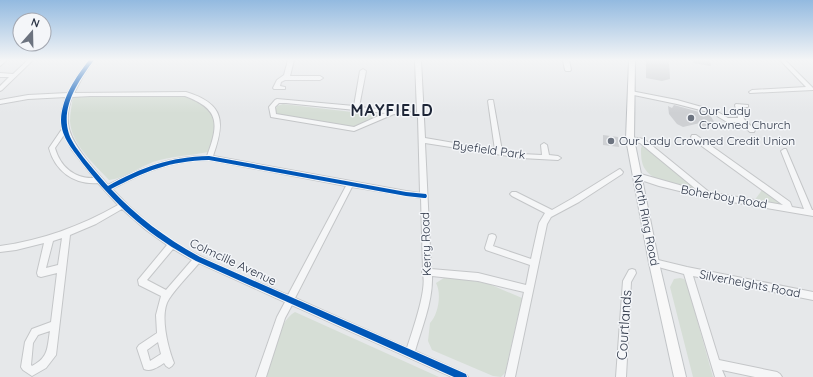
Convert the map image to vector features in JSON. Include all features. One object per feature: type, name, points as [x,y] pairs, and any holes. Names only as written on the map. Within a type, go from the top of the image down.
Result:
[{"type":"main road","name":"North Ring Road","points":[[631,78],[630,139],[654,263],[680,377]]},
{"type":"street","points":[[0,89],[12,78]]},
{"type":"street","points":[[69,96],[81,78]]},
{"type":"street","points":[[283,88],[276,88],[279,81],[283,78],[320,78]]},
{"type":"street","points":[[356,109],[362,78]]},
{"type":"street","name":"Kerry Road","points":[[410,353],[427,294],[418,78]]},
{"type":"street","points":[[800,78],[812,89]]},
{"type":"street","points":[[752,92],[812,89]]},
{"type":"street","points":[[0,102],[28,97],[167,93],[186,94],[199,98],[212,106],[220,123],[209,158]]},
{"type":"street","points":[[631,93],[677,102],[714,112],[727,120],[741,120]]},
{"type":"street","name":"Colmcille Avenue","points":[[69,96],[66,103],[65,129],[72,144],[99,180],[122,206],[156,235],[172,246],[198,259],[459,376]]},
{"type":"street","points":[[392,113],[354,128],[273,116],[272,107],[277,101],[286,101],[419,115]]},
{"type":"street","points":[[491,101],[499,152]]},
{"type":"street","points":[[746,106],[738,105],[741,120],[752,130]]},
{"type":"street","points":[[65,129],[52,148],[57,164],[80,178],[90,181],[99,180]]},
{"type":"street","points":[[694,137],[787,204],[790,209]]},
{"type":"street","points":[[630,139],[642,141],[706,193],[707,196]]},
{"type":"street","name":"Byefield Park","points":[[421,140],[499,152],[546,158],[558,158]]},
{"type":"street","points":[[544,145],[546,158]]},
{"type":"street","points":[[784,151],[811,212]]},
{"type":"street","points":[[108,189],[144,169],[171,160],[209,158],[424,196]]},
{"type":"street","points":[[510,377],[543,223],[548,215],[576,200],[620,172]]},
{"type":"street","name":"Boherboy Road","points":[[637,176],[666,186],[707,196],[811,212]]},
{"type":"street","points":[[261,377],[273,337],[290,300],[350,184]]},
{"type":"street","points":[[514,194],[552,213]]},
{"type":"street","points":[[0,249],[49,240],[66,235],[122,206]]},
{"type":"street","points":[[55,325],[35,332],[29,342],[26,367],[32,371],[43,365],[51,355],[55,325],[66,235]]},
{"type":"street","points":[[492,237],[489,248],[534,263]]},
{"type":"street","points":[[49,240],[42,273],[62,268]]},
{"type":"street","points":[[167,295],[142,282],[142,280],[172,246]]},
{"type":"street","points":[[161,335],[142,348],[147,366],[168,360],[161,335],[160,318],[164,298],[198,259]]},
{"type":"street","name":"Silverheights Road","points":[[654,263],[813,296]]},
{"type":"street","name":"Silverheights Road","points":[[687,271],[720,377]]},
{"type":"street","points":[[426,272],[476,276],[498,280],[528,289]]},
{"type":"street","name":"Courtlands","points":[[621,377],[627,281],[632,273]]},
{"type":"street","points":[[716,364],[777,377]]},
{"type":"shaded area","points":[[152,94],[192,98],[200,101],[208,107],[213,115],[216,128],[208,152],[160,160],[147,164],[121,177],[109,180],[85,154],[71,130],[70,121],[73,96]]},
{"type":"shaded area","points":[[283,104],[378,115],[353,127],[278,114],[275,111],[277,106]]},
{"type":"shaded area","points":[[642,146],[697,188],[697,190],[669,184],[649,174],[642,162]]},
{"type":"shaded area","points":[[762,190],[764,191],[784,206],[754,201]]},
{"type":"shaded area","points":[[447,276],[489,284],[522,298],[505,373],[501,377],[493,376],[432,350],[428,341],[430,323],[437,310],[439,298],[436,283]]},
{"type":"shaded area","points":[[674,279],[684,279],[687,284],[713,377],[693,377],[670,287]]},
{"type":"shaded area","points":[[295,312],[439,377],[267,377],[276,341],[284,323]]},
{"type":"building","points":[[646,78],[670,78],[670,79],[662,81]]},
{"type":"building","name":"Our Lady Crowned Church","points":[[674,105],[710,115],[716,125],[703,127],[700,123],[683,127],[677,124],[669,114],[668,106],[672,108]]},
{"type":"building","name":"Our Lady Crowned Credit Union","points":[[603,135],[618,137],[619,147],[603,145]]},
{"type":"cycle path","points":[[80,78],[67,101],[64,120],[66,133],[72,145],[107,189],[134,216],[148,227],[164,239],[198,259],[463,377]]},
{"type":"cycle path","points":[[107,189],[132,176],[168,162],[195,158],[209,158],[424,196]]},
{"type":"place","name":"Our Lady Crowned Church","points":[[691,118]]},
{"type":"place","name":"Our Lady Crowned Credit Union","points":[[611,141]]},
{"type":"district","name":"MAYFIELD","points":[[392,110]]}]
